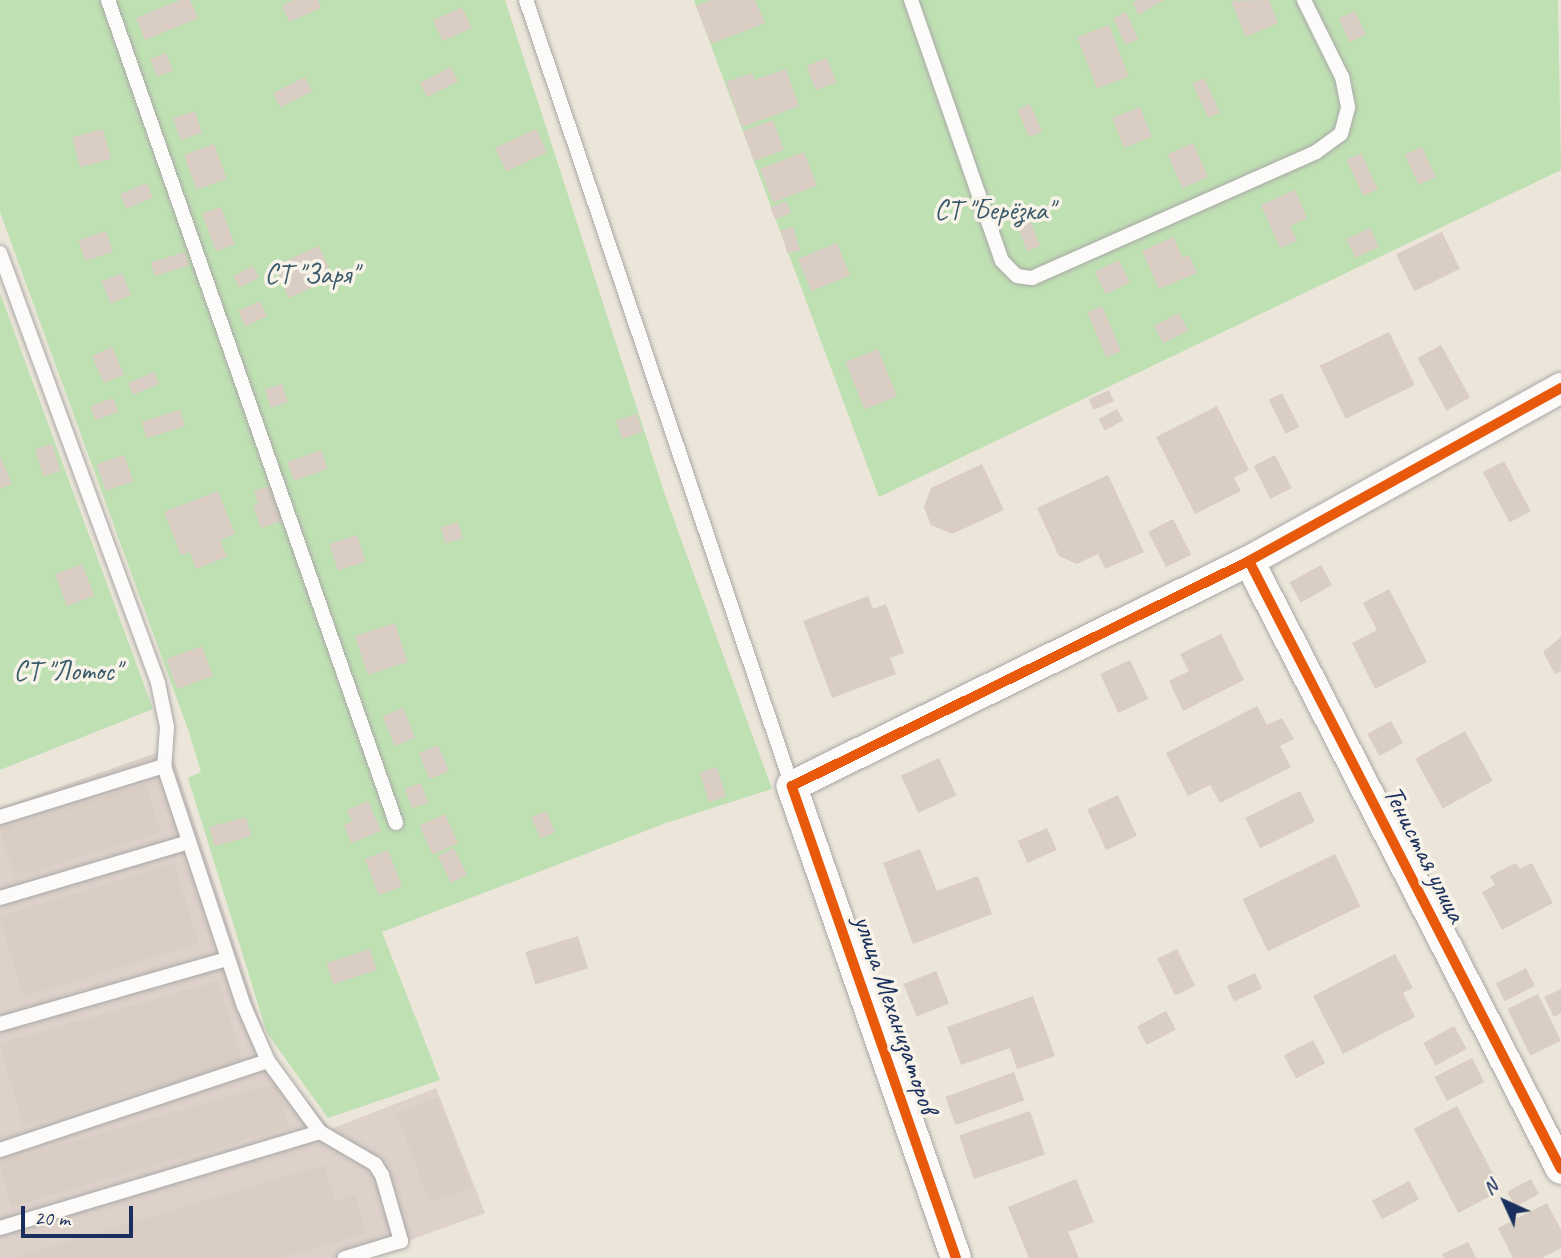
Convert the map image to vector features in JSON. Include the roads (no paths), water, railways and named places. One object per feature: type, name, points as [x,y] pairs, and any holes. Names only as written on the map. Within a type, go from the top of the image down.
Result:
[{"type":"street","points":[[792,786],[1249,561],[1561,387]]},
{"type":"street","name":"Тенистая улица","points":[[1249,561],[1561,1168]]},
{"type":"street","name":"улица Механизаторов","points":[[792,786],[956,1258]]},
{"type":"lane","points":[[108,0],[396,823]]},
{"type":"lane","points":[[526,0],[792,786]]},
{"type":"lane","points":[[911,0],[1002,261],[1017,276],[1032,278],[1317,152],[1341,134],[1348,107],[1342,77],[1304,0]]},
{"type":"lane","points":[[0,253],[158,683],[167,727],[164,766],[227,958],[268,1061],[320,1132],[375,1164],[401,1241],[345,1258]]},
{"type":"lane","points":[[0,817],[164,766]]},
{"type":"lane","points":[[0,898],[189,842]]},
{"type":"lane","points":[[0,1024],[227,958]]},
{"type":"lane","points":[[0,1150],[268,1061]]},
{"type":"lane","points":[[0,1228],[320,1132]]},
{"type":"park label","name":"СТ \"Берёзка\"","points":[[994,210]]},
{"type":"park label","name":"СТ \"Заря\"","points":[[311,274]]},
{"type":"park label","name":"СТ \"Лотос\"","points":[[67,671]]}]
